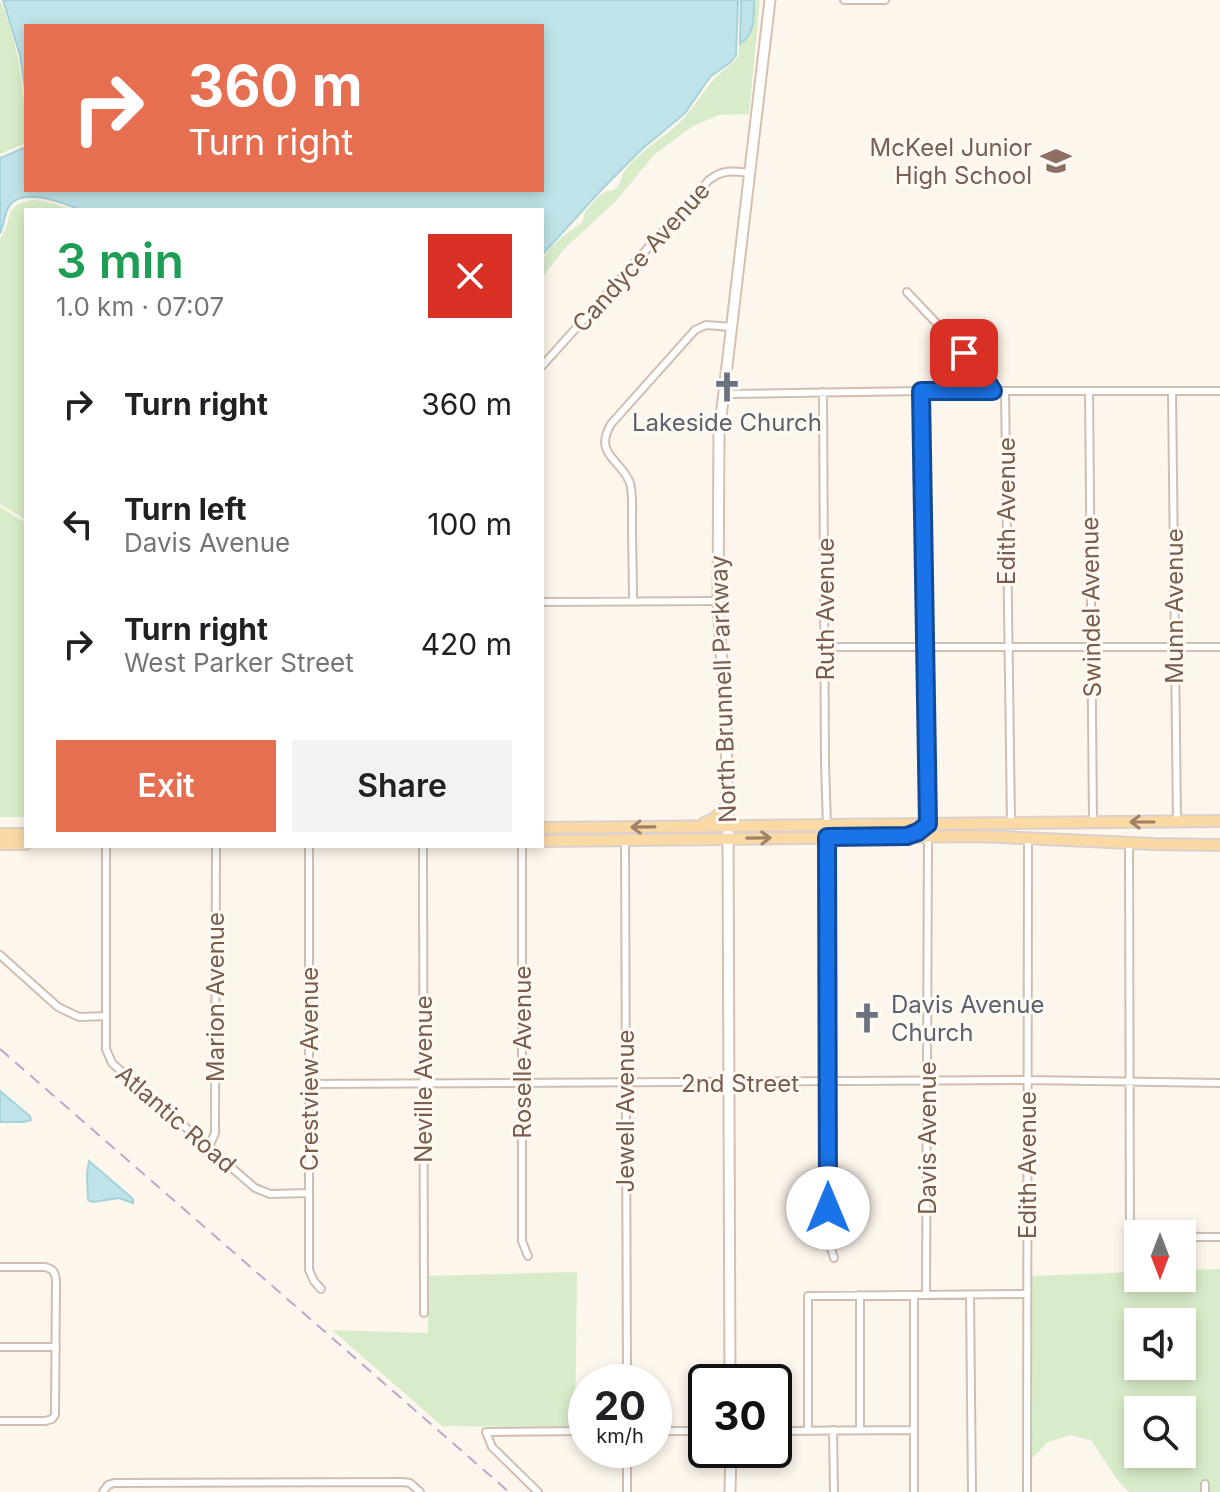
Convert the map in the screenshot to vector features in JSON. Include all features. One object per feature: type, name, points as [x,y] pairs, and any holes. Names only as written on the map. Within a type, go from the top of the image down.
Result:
[{"type":"main road","points":[[698,826],[714,819],[728,805]]},
{"type":"main road","points":[[544,841],[907,836],[950,824],[1220,821]]},
{"type":"main road","points":[[545,829],[827,825],[978,836],[1220,845]]},
{"type":"main road","points":[[0,834],[24,834]]},
{"type":"main road","points":[[0,844],[24,844]]},
{"type":"street","name":"North Brunnell Parkway","points":[[730,1364],[728,805],[718,601],[719,434],[770,0]]},
{"type":"street","points":[[844,0],[885,0]]},
{"type":"street","name":"Candyce Avenue","points":[[544,364],[709,180],[726,171],[750,173]]},
{"type":"street","points":[[907,292],[978,367],[993,391]]},
{"type":"street","points":[[633,601],[630,483],[606,449],[607,431],[695,330],[706,325],[732,327]]},
{"type":"street","name":"Davis Avenue","points":[[921,391],[928,830],[926,1295]]},
{"type":"street","name":"Edith Avenue","points":[[1005,391],[1011,823]]},
{"type":"street","name":"Swindel Avenue","points":[[1089,391],[1093,822]]},
{"type":"street","name":"Munn Avenue","points":[[1172,391],[1177,821]]},
{"type":"street","points":[[724,394],[1220,391]]},
{"type":"street","name":"Ruth Avenue","points":[[823,392],[827,825]]},
{"type":"street","points":[[544,602],[718,601]]},
{"type":"street","points":[[825,647],[1220,647]]},
{"type":"street","points":[[827,837],[828,1239],[834,1258]]},
{"type":"street","name":"Edith Avenue","points":[[1027,1492],[1028,837]]},
{"type":"street","name":"Jewell Avenue","points":[[625,840],[627,1364]]},
{"type":"street","points":[[1129,843],[1130,1220]]},
{"type":"street","name":"Atlantic Road","points":[[106,848],[106,1049],[112,1063],[255,1188],[263,1192],[309,1193]]},
{"type":"street","name":"Marion Avenue","points":[[209,1147],[215,1133],[216,848]]},
{"type":"street","name":"Crestview Avenue","points":[[309,848],[309,1270],[321,1289]]},
{"type":"street","name":"Neville Avenue","points":[[423,848],[424,1313]]},
{"type":"street","name":"Roselle Avenue","points":[[522,848],[522,1241],[528,1256]]},
{"type":"street","points":[[0,955],[58,1007],[79,1017],[106,1016]]},
{"type":"street","name":"2nd Street","points":[[308,1084],[927,1080],[1220,1083]]},
{"type":"street","points":[[1196,1237],[1220,1237]]},
{"type":"street","points":[[0,1267],[45,1267],[55,1273],[56,1347],[56,1404],[52,1419],[0,1421]]},
{"type":"street","points":[[808,1430],[808,1296],[1027,1294]]},
{"type":"street","points":[[860,1295],[860,1430]]},
{"type":"street","points":[[970,1295],[972,1492]]},
{"type":"street","points":[[914,1296],[914,1492]]},
{"type":"street","points":[[0,1347],[56,1347]]},
{"type":"street","points":[[792,1430],[913,1430]]},
{"type":"street","points":[[833,1430],[834,1492]]},
{"type":"street","points":[[538,1492],[492,1447],[486,1432],[568,1431]]},
{"type":"street","points":[[627,1468],[627,1492]]},
{"type":"street","points":[[730,1492],[731,1468]]},
{"type":"street","points":[[374,1492],[375,1482]]},
{"type":"street","points":[[103,1492],[108,1485],[126,1483],[375,1482],[410,1483],[420,1492]]},
{"type":"green space","points":[[754,0],[760,0],[749,114],[719,115],[693,126],[654,155],[616,201],[565,248],[544,275],[544,258],[551,248],[582,223],[583,215],[596,199],[616,188],[629,165],[682,120],[715,78],[735,61],[740,44],[753,27]]},
{"type":"green space","points":[[0,1],[12,33],[20,70],[24,144],[0,154]]},
{"type":"green space","points":[[35,200],[67,208],[24,208],[24,519],[0,504],[0,239],[13,208]]},
{"type":"green space","points":[[0,507],[24,522],[24,817],[0,817]]},
{"type":"green space","points":[[1220,1269],[1220,1492],[1209,1492],[1208,1480],[1202,1480],[1202,1492],[1129,1492],[1091,1440],[1069,1435],[1047,1443],[1031,1459],[1031,1276],[1124,1273],[1124,1292],[1196,1292],[1196,1270]]},
{"type":"green space","points":[[577,1272],[576,1364],[568,1364],[568,1427],[442,1426],[332,1330],[428,1333],[428,1276]]},
{"type":"water","points":[[3,0],[738,0],[736,55],[731,62],[710,77],[685,113],[642,149],[544,253],[544,208],[76,208],[54,200],[32,197],[14,201],[8,208],[0,233],[0,158],[24,148],[24,192],[544,192],[544,24],[24,24],[24,82],[20,55]]},
{"type":"water","points":[[741,0],[754,0],[754,13],[751,30],[740,44]]},
{"type":"water","points":[[0,1091],[30,1116],[31,1120],[0,1122]]},
{"type":"water","points":[[89,1161],[133,1199],[133,1203],[119,1198],[88,1200]]},
{"type":"railway","points":[[0,1049],[509,1492]]},
{"type":"place","name":"McKeel Junior High School","points":[[1056,161]]},
{"type":"place","name":"Lakeside Church","points":[[727,387]]},
{"type":"place","name":"Davis Avenue Church","points":[[867,1018]]},
{"type":"route","points":[[828,1208],[827,837],[907,836],[928,824],[921,391],[993,391],[978,367],[964,353]]}]
